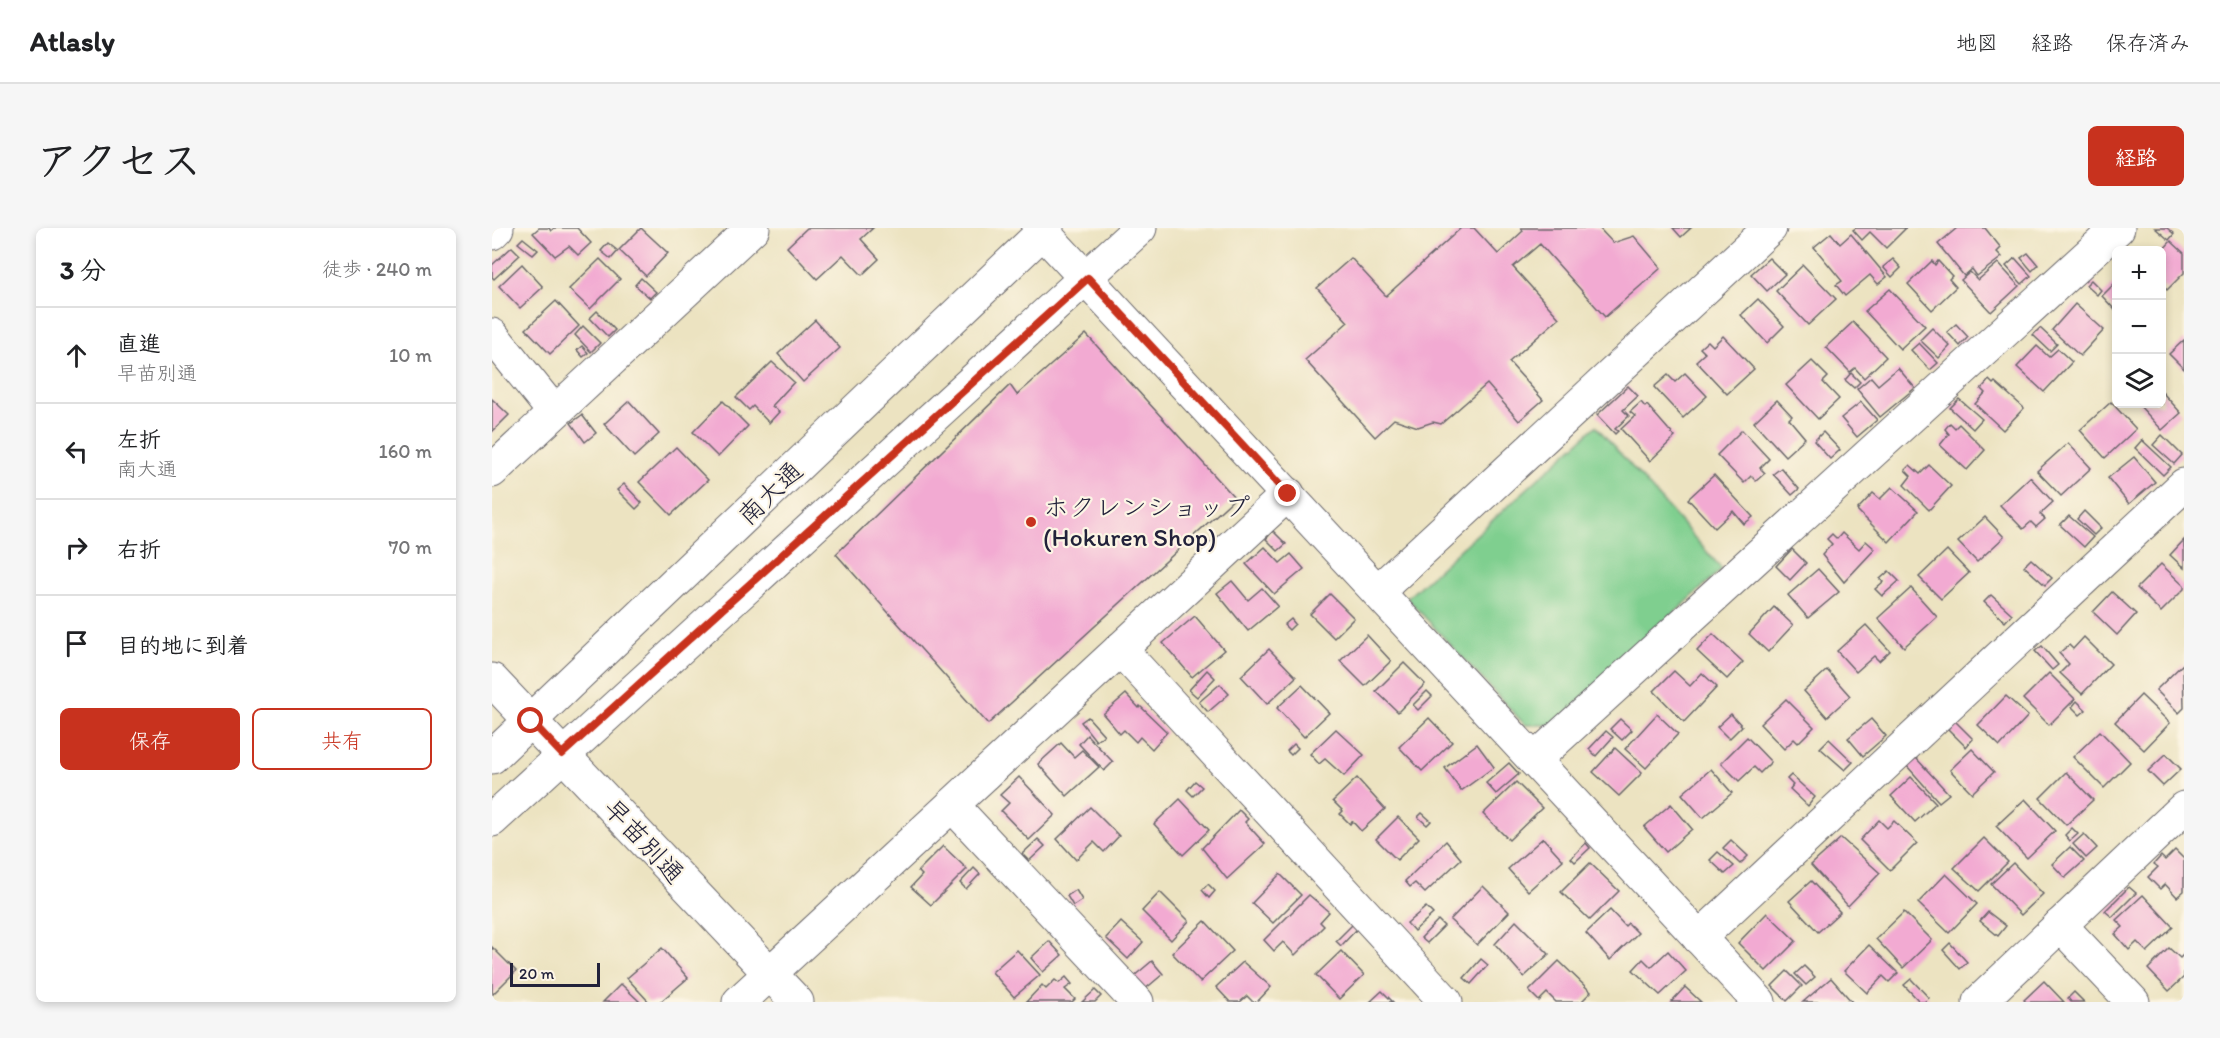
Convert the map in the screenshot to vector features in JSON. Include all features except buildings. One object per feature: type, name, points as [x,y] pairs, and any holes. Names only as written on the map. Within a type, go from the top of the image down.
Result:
[{"type":"street","points":[[492,233],[497,228]]},
{"type":"street","points":[[492,471],[753,228]]},
{"type":"street","name":"南大通","points":[[492,820],[1088,278],[1140,228]]},
{"type":"street","points":[[1378,591],[1770,228]]},
{"type":"street","points":[[1534,760],[2118,228]]},
{"type":"street","points":[[1043,229],[1759,1002]]},
{"type":"street","name":"南大通","points":[[492,757],[1043,229]]},
{"type":"street","points":[[492,335],[554,412]]},
{"type":"street","points":[[1699,938],[2184,485]]},
{"type":"street","points":[[738,1002],[1288,494]]},
{"type":"street","points":[[1120,649],[1446,1002]]},
{"type":"street","name":"早苗別通","points":[[492,680],[796,1002]]},
{"type":"street","points":[[952,805],[1137,1002]]},
{"type":"street","points":[[1979,1002],[2184,808]]},
{"type":"street","points":[[2060,925],[2133,1002]]},
{"type":"green space","points":[[1596,426],[1722,569],[1554,725],[1525,725],[1407,598]]},
{"type":"place","name":"ホクレンショップ (Hokuren Shop)","points":[[1031,522]]},
{"type":"route","points":[[531,721],[562,754],[1088,278],[1288,494]]}]
